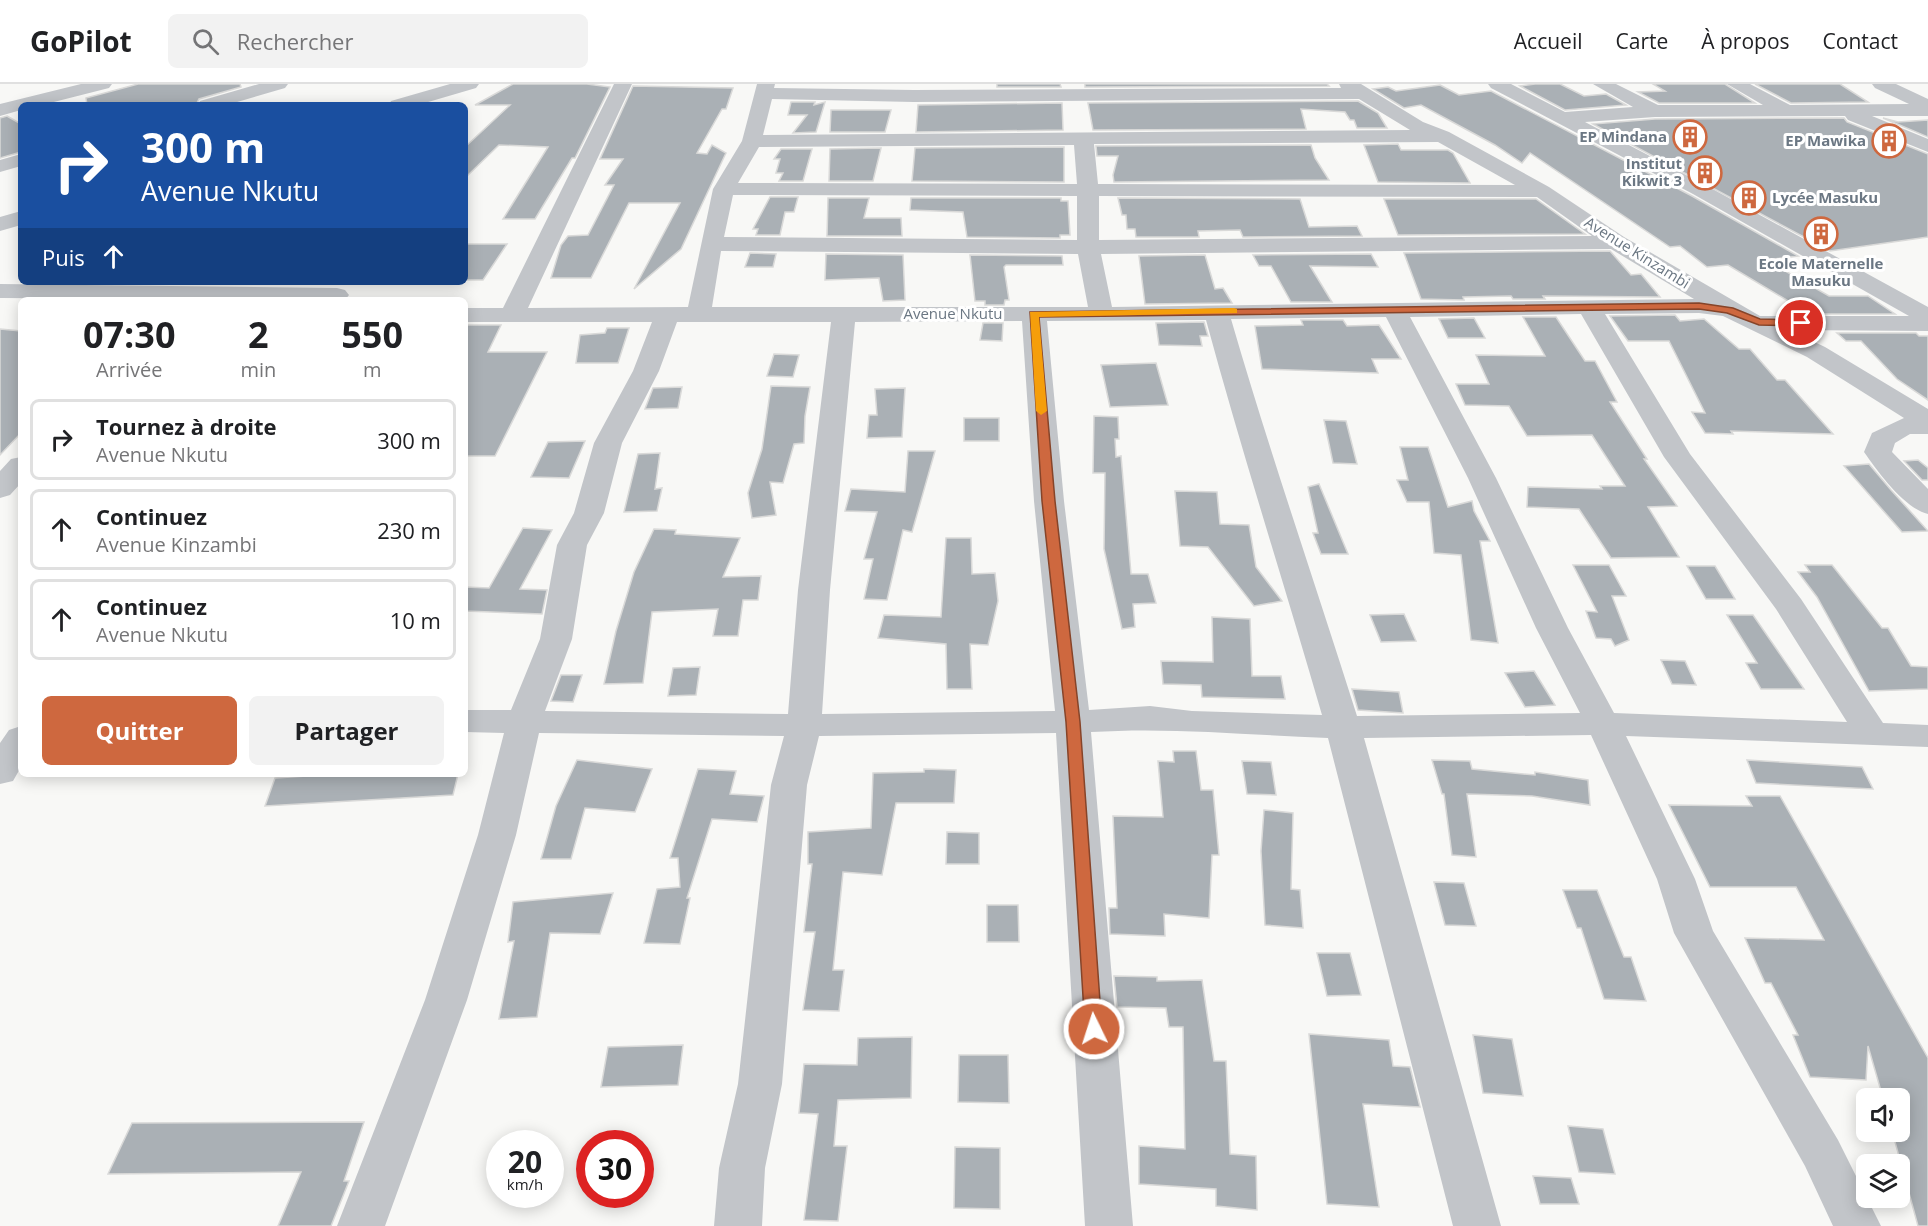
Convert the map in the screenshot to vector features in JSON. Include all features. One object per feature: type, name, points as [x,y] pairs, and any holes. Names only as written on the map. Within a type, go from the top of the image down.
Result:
[{"type":"street","points":[[32,102],[103,84]]},
{"type":"street","points":[[217,102],[279,84]]},
{"type":"street","points":[[408,102],[470,84]]},
{"type":"street","points":[[467,102],[482,84]]},
{"type":"street","points":[[512,315],[623,84]]},
{"type":"street","points":[[1497,84],[1700,190],[1928,317]]},
{"type":"street","points":[[1602,84],[1655,111]]},
{"type":"street","points":[[1736,84],[1786,109]]},
{"type":"street","points":[[1881,84],[1928,108]]},
{"type":"street","points":[[361,1226],[446,1000],[497,836],[524,721],[556,639],[572,545],[589,513],[608,443],[646,371],[683,315],[711,244],[724,189],[753,141],[765,89],[914,96],[1355,89]]},
{"type":"street","name":"Avenue Kinzambi","points":[[1355,89],[1416,126],[1442,136],[1542,191],[1616,242],[1729,310],[1759,322],[1816,352],[1928,421]]},
{"type":"street","points":[[0,110],[18,105]]},
{"type":"street","points":[[1563,118],[1655,111],[1928,108]]},
{"type":"street","points":[[1840,110],[1928,146]]},
{"type":"street","points":[[753,141],[1442,136]]},
{"type":"street","points":[[1083,138],[1088,189],[1088,247],[1102,314]]},
{"type":"street","points":[[0,166],[18,161]]},
{"type":"street","points":[[724,189],[1542,191]]},
{"type":"street","points":[[0,225],[18,219]]},
{"type":"street","points":[[711,244],[1088,247],[1616,242]]},
{"type":"street","points":[[0,291],[39,288],[172,297],[338,292]]},
{"type":"street","points":[[26,297],[39,288]]},
{"type":"street","points":[[0,316],[18,303]]},
{"type":"street","name":"Avenue Nkutu","points":[[468,315],[1102,314],[1699,306],[1729,310]]},
{"type":"street","points":[[1590,307],[1678,457],[1790,606],[1873,735]]},
{"type":"street","points":[[1395,309],[1406,336],[1482,477],[1552,628],[1603,724],[1676,879],[1694,933],[1822,1154],[1857,1226]]},
{"type":"street","points":[[1216,311],[1256,454],[1292,557],[1343,726],[1477,1226]]},
{"type":"street","points":[[738,1226],[742,1168],[760,1084],[789,785],[804,725],[814,590],[844,314]]},
{"type":"street","points":[[1034,314],[1048,501],[1073,722],[1109,1226]]},
{"type":"street","points":[[1759,322],[1928,324]]},
{"type":"street","points":[[1928,426],[1904,426],[1882,439],[1878,452],[1889,468],[1928,505]]},
{"type":"street","points":[[0,489],[18,468]]},
{"type":"street","points":[[468,722],[804,725],[1073,722],[1150,717],[1192,722],[1343,726],[1603,724],[1928,736]]},
{"type":"street","points":[[0,772],[18,743]]},
{"type":"building","points":[[138,84],[240,84],[241,87],[199,99],[198,102],[87,102],[86,98]]},
{"type":"building","points":[[513,84],[587,84],[610,87],[575,158],[572,158],[535,219],[503,219],[548,147],[499,145],[468,175],[468,144],[510,105],[475,105]]},
{"type":"building","points":[[997,84],[1060,84],[1061,87],[997,87]]},
{"type":"building","points":[[1085,84],[1327,84],[1329,86],[1085,87]]},
{"type":"building","points":[[1560,84],[1584,96],[1606,94],[1626,105],[1565,110],[1520,86]]},
{"type":"building","points":[[1653,84],[1725,84],[1755,103],[1659,103],[1638,92],[1665,91]]},
{"type":"building","points":[[1755,84],[1840,84],[1868,102],[1791,103]]},
{"type":"building","points":[[1440,85],[1459,95],[1491,91],[1692,196],[1798,256],[1766,260],[1829,296],[1868,296],[1895,314],[1818,314],[1812,307],[1800,308],[1728,265],[1707,267],[1680,246],[1670,247],[1530,153],[1522,163],[1495,145],[1421,105],[1404,108],[1373,89],[1388,87],[1396,91]]},
{"type":"building","points":[[633,86],[733,88],[726,109],[722,109],[697,153],[707,154],[712,145],[726,153],[681,249],[634,289],[680,203],[629,203],[591,278],[551,278],[561,245],[568,236],[588,235],[614,185],[605,185],[623,159],[600,159]]},
{"type":"building","points":[[1358,101],[1378,113],[1387,128],[1357,128],[1354,120],[1350,120],[1345,112],[1301,109],[1306,129],[1093,130],[1088,103]]},
{"type":"building","points":[[791,102],[815,102],[814,105],[825,102],[816,132],[793,133],[807,115],[788,115]]},
{"type":"building","points":[[1062,103],[1063,130],[916,132],[918,105]]},
{"type":"building","points":[[831,110],[891,110],[885,132],[830,132]]},
{"type":"building","points":[[7,116],[18,122],[18,153],[0,158],[0,118]]},
{"type":"building","points":[[1844,118],[1847,122],[1928,154],[1928,237],[1830,251],[1593,124],[1655,119]]},
{"type":"building","points":[[1883,118],[1898,122],[1928,120],[1928,137]]},
{"type":"building","points":[[1398,144],[1401,150],[1448,150],[1453,153],[1470,183],[1378,182],[1364,145]]},
{"type":"building","points":[[1311,145],[1315,158],[1329,180],[1114,182],[1113,175],[1118,156],[1097,156],[1096,146]]},
{"type":"building","points":[[1064,147],[1064,182],[912,181],[915,148]]},
{"type":"building","points":[[881,148],[873,181],[829,181],[830,149]]},
{"type":"building","points":[[781,149],[812,149],[803,181],[779,181],[783,173],[776,173],[780,159],[774,159]]},
{"type":"building","points":[[770,197],[798,197],[794,212],[785,212],[780,235],[756,235],[758,229],[753,229]]},
{"type":"building","points":[[828,198],[869,198],[864,218],[901,218],[902,236],[827,236]]},
{"type":"building","points":[[911,198],[1061,198],[1061,201],[1068,201],[1070,235],[1060,235],[1060,238],[967,237],[963,212],[910,210]]},
{"type":"building","points":[[1118,198],[1300,199],[1309,227],[1357,226],[1362,236],[1243,237],[1240,230],[1198,231],[1199,237],[1136,237],[1135,229],[1127,229],[1126,215],[1122,215]]},
{"type":"building","points":[[1384,199],[1536,199],[1585,234],[1398,235]]},
{"type":"building","points":[[468,244],[507,244],[483,280],[468,280]]},
{"type":"building","points":[[1610,251],[1631,275],[1641,274],[1660,297],[1543,296],[1545,299],[1513,299],[1511,296],[1463,297],[1464,300],[1421,299],[1404,253]]},
{"type":"building","points":[[750,253],[776,254],[773,267],[745,267]]},
{"type":"building","points":[[826,254],[903,255],[905,300],[883,301],[879,278],[825,280]]},
{"type":"building","points":[[1371,254],[1378,267],[1310,266],[1332,302],[1291,302],[1271,266],[1259,266],[1253,255]]},
{"type":"building","points":[[970,255],[1062,256],[1063,265],[1006,265],[1004,267],[1009,300],[1005,300],[1004,305],[985,305],[985,301],[975,301]]},
{"type":"building","points":[[1205,255],[1215,289],[1223,288],[1232,303],[1145,304],[1139,256]]},
{"type":"building","points":[[1675,315],[1680,321],[1704,319],[1739,349],[1750,349],[1777,380],[1785,380],[1833,434],[1731,431],[1733,434],[1705,433],[1692,412],[1705,413],[1669,341],[1628,341],[1610,316]]},
{"type":"building","points":[[1523,317],[1556,317],[1585,361],[1595,361],[1617,402],[1610,402],[1647,459],[1644,459],[1677,506],[1648,507],[1679,557],[1611,558],[1579,509],[1527,507],[1528,487],[1602,489],[1600,486],[1625,486],[1592,435],[1527,436],[1509,406],[1465,405],[1456,384],[1489,384],[1476,355],[1545,356]]},
{"type":"building","points":[[1474,318],[1485,338],[1448,338],[1439,319]]},
{"type":"building","points":[[1301,320],[1343,320],[1347,326],[1379,325],[1401,359],[1372,359],[1378,373],[1262,369],[1255,326],[1303,325]]},
{"type":"building","points":[[1204,322],[1208,336],[1200,336],[1202,346],[1159,345],[1156,323]]},
{"type":"building","points":[[983,323],[1003,323],[1002,341],[980,340]]},
{"type":"building","points":[[468,325],[501,325],[488,352],[547,352],[495,456],[468,456]]},
{"type":"building","points":[[607,328],[629,328],[618,363],[576,363],[580,335],[605,333]]},
{"type":"building","points":[[0,329],[18,331],[18,436],[0,455]]},
{"type":"building","points":[[1837,333],[1916,333],[1919,336],[1928,336],[1928,400],[1897,379],[1861,341],[1846,341]]},
{"type":"building","points":[[774,354],[799,355],[793,377],[767,376]]},
{"type":"building","points":[[1156,363],[1168,405],[1110,407],[1101,365]]},
{"type":"building","points":[[771,386],[810,387],[805,416],[804,443],[794,444],[783,483],[770,482],[776,515],[752,518],[748,493],[762,449]]},
{"type":"building","points":[[682,387],[678,408],[645,409],[653,388]]},
{"type":"building","points":[[905,388],[902,437],[867,438],[869,415],[877,415],[875,389]]},
{"type":"building","points":[[1094,416],[1118,417],[1119,439],[1115,439],[1116,457],[1121,456],[1131,574],[1148,574],[1156,603],[1133,604],[1135,627],[1122,629],[1104,549],[1105,473],[1093,473]]},
{"type":"building","points":[[964,418],[999,418],[999,441],[964,441]]},
{"type":"building","points":[[1324,420],[1346,421],[1357,464],[1333,463]]},
{"type":"building","points":[[585,441],[569,478],[531,477],[548,442]]},
{"type":"building","points":[[1400,447],[1428,447],[1448,507],[1472,501],[1474,511],[1490,541],[1480,541],[1498,643],[1471,640],[1461,555],[1434,553],[1429,502],[1407,502],[1397,480],[1408,480]]},
{"type":"building","points":[[908,451],[935,451],[912,532],[903,530],[887,600],[864,599],[873,559],[864,559],[877,512],[845,511],[851,489],[905,492]]},
{"type":"building","points":[[660,453],[655,489],[662,488],[657,511],[624,512],[638,454]]},
{"type":"building","points":[[1918,460],[1928,468],[1928,480],[1922,480],[1904,461]]},
{"type":"building","points":[[1869,464],[1928,531],[1902,532],[1844,466]]},
{"type":"building","points":[[1319,484],[1348,554],[1321,554],[1313,533],[1318,533],[1308,487]]},
{"type":"building","points":[[1175,491],[1217,492],[1220,524],[1249,525],[1256,567],[1282,601],[1254,606],[1208,547],[1180,546]]},
{"type":"building","points":[[523,528],[552,530],[520,589],[547,590],[542,614],[468,611],[468,587],[489,588]]},
{"type":"building","points":[[654,529],[676,530],[675,534],[740,538],[723,577],[761,576],[758,600],[743,600],[738,636],[713,636],[718,609],[652,612],[643,683],[604,684],[616,631],[634,572]]},
{"type":"building","points":[[946,538],[971,538],[972,574],[995,573],[998,601],[988,645],[970,644],[972,689],[947,689],[946,644],[878,638],[884,615],[941,617]]},
{"type":"building","points":[[1573,565],[1609,565],[1626,596],[1612,596],[1629,640],[1615,646],[1611,639],[1596,638],[1586,611],[1597,612]]},
{"type":"building","points":[[1805,565],[1832,565],[1882,628],[1888,628],[1911,666],[1928,667],[1928,689],[1869,691],[1817,597],[1798,572],[1810,572]]},
{"type":"building","points":[[1687,566],[1715,566],[1735,599],[1706,599]]},
{"type":"building","points":[[1404,614],[1416,641],[1381,642],[1370,615]]},
{"type":"building","points":[[1727,615],[1753,615],[1804,689],[1761,689],[1746,663],[1757,663]]},
{"type":"building","points":[[1212,617],[1250,619],[1252,676],[1281,676],[1285,699],[1202,697],[1201,685],[1163,684],[1161,661],[1213,662]]},
{"type":"building","points":[[1661,660],[1685,661],[1696,685],[1672,684]]},
{"type":"building","points":[[700,667],[696,695],[668,696],[673,668]]},
{"type":"building","points":[[1534,671],[1555,705],[1525,707],[1505,673]]},
{"type":"building","points":[[561,675],[582,675],[573,702],[551,701]]},
{"type":"building","points":[[1352,689],[1399,692],[1403,713],[1358,710]]},
{"type":"building","points":[[1173,751],[1196,751],[1201,790],[1213,790],[1219,855],[1212,855],[1209,918],[1164,914],[1165,936],[1110,934],[1109,908],[1117,908],[1113,816],[1163,817],[1158,761],[1174,762]]},
{"type":"building","points":[[577,760],[652,769],[635,812],[585,808],[571,859],[541,859],[556,806]]},
{"type":"building","points":[[1432,760],[1470,761],[1472,769],[1535,775],[1535,772],[1588,780],[1590,805],[1532,796],[1467,794],[1476,857],[1452,855],[1444,794],[1442,794]]},
{"type":"building","points":[[1747,760],[1862,767],[1873,789],[1756,783]]},
{"type":"building","points":[[1242,761],[1271,762],[1276,795],[1247,794]]},
{"type":"building","points":[[698,769],[736,771],[730,794],[764,796],[757,822],[712,819],[687,898],[690,898],[680,944],[644,943],[657,889],[680,887],[678,858],[670,858]]},
{"type":"building","points":[[924,769],[956,770],[954,803],[896,803],[882,875],[843,872],[833,970],[844,970],[839,1011],[803,1010],[815,932],[804,932],[812,864],[808,864],[808,832],[871,828],[873,773],[924,772]]},
{"type":"building","points":[[457,777],[453,795],[265,806],[275,778]]},
{"type":"building","points":[[1746,796],[1780,796],[1928,1058],[1928,1226],[1918,1226],[1910,1197],[1910,1154],[1898,1154],[1895,1142],[1910,1142],[1910,1088],[1880,1088],[1868,1046],[1866,1080],[1810,1077],[1793,1035],[1798,1035],[1771,983],[1765,983],[1745,938],[1824,940],[1796,887],[1710,887],[1669,805],[1752,806]]},
{"type":"building","points":[[1264,810],[1293,813],[1291,889],[1300,890],[1303,928],[1265,925],[1261,851]]},
{"type":"building","points":[[947,832],[979,833],[979,864],[946,864]]},
{"type":"building","points":[[1434,882],[1464,883],[1476,926],[1445,925]]},
{"type":"building","points":[[1563,890],[1597,890],[1624,957],[1631,957],[1646,1001],[1604,999],[1581,928],[1577,928]]},
{"type":"building","points":[[613,893],[600,934],[550,933],[537,1017],[499,1019],[514,941],[508,942],[513,902]]},
{"type":"building","points":[[987,905],[1018,905],[1019,942],[987,942]]},
{"type":"building","points":[[1317,953],[1350,953],[1361,995],[1327,996]]},
{"type":"building","points":[[1114,976],[1157,977],[1157,981],[1202,980],[1214,1061],[1226,1061],[1230,1154],[1256,1156],[1257,1210],[1216,1206],[1216,1189],[1139,1184],[1139,1146],[1185,1149],[1183,1027],[1169,1027],[1166,1008],[1117,1007]]},
{"type":"building","points":[[1309,1034],[1389,1040],[1393,1066],[1410,1067],[1420,1107],[1363,1104],[1379,1207],[1327,1204]]},
{"type":"building","points":[[1473,1035],[1512,1039],[1523,1096],[1483,1093]]},
{"type":"building","points":[[912,1037],[911,1098],[838,1100],[834,1146],[847,1146],[838,1221],[804,1220],[818,1114],[799,1113],[804,1064],[857,1065],[858,1038]]},
{"type":"building","points":[[683,1045],[678,1085],[601,1087],[608,1047]]},
{"type":"building","points":[[959,1055],[1008,1055],[1009,1103],[958,1102]]},
{"type":"building","points":[[364,1122],[344,1181],[349,1181],[331,1226],[278,1226],[301,1172],[108,1174],[132,1123]]},
{"type":"building","points":[[1568,1126],[1603,1129],[1615,1174],[1579,1172]]},
{"type":"building","points":[[955,1147],[1000,1148],[1000,1209],[954,1208]]},
{"type":"building","points":[[1533,1176],[1571,1178],[1579,1204],[1540,1204]]},
{"type":"slow traffic","points":[[1041,411],[1034,314],[1234,311]]},
{"type":"place","name":"EP Mindana","points":[[1690,137]]},
{"type":"place","name":"EP Mawika","points":[[1889,141]]},
{"type":"place","name":"Institut Kikwit 3","points":[[1705,173]]},
{"type":"place","name":"Lycée Masuku","points":[[1749,198]]},
{"type":"place","name":"Ecole Maternelle Masuku","points":[[1821,234]]},
{"type":"route","points":[[1094,1029],[1073,722],[1048,501],[1034,314],[1699,306],[1729,310],[1759,322],[1801,323]]}]
